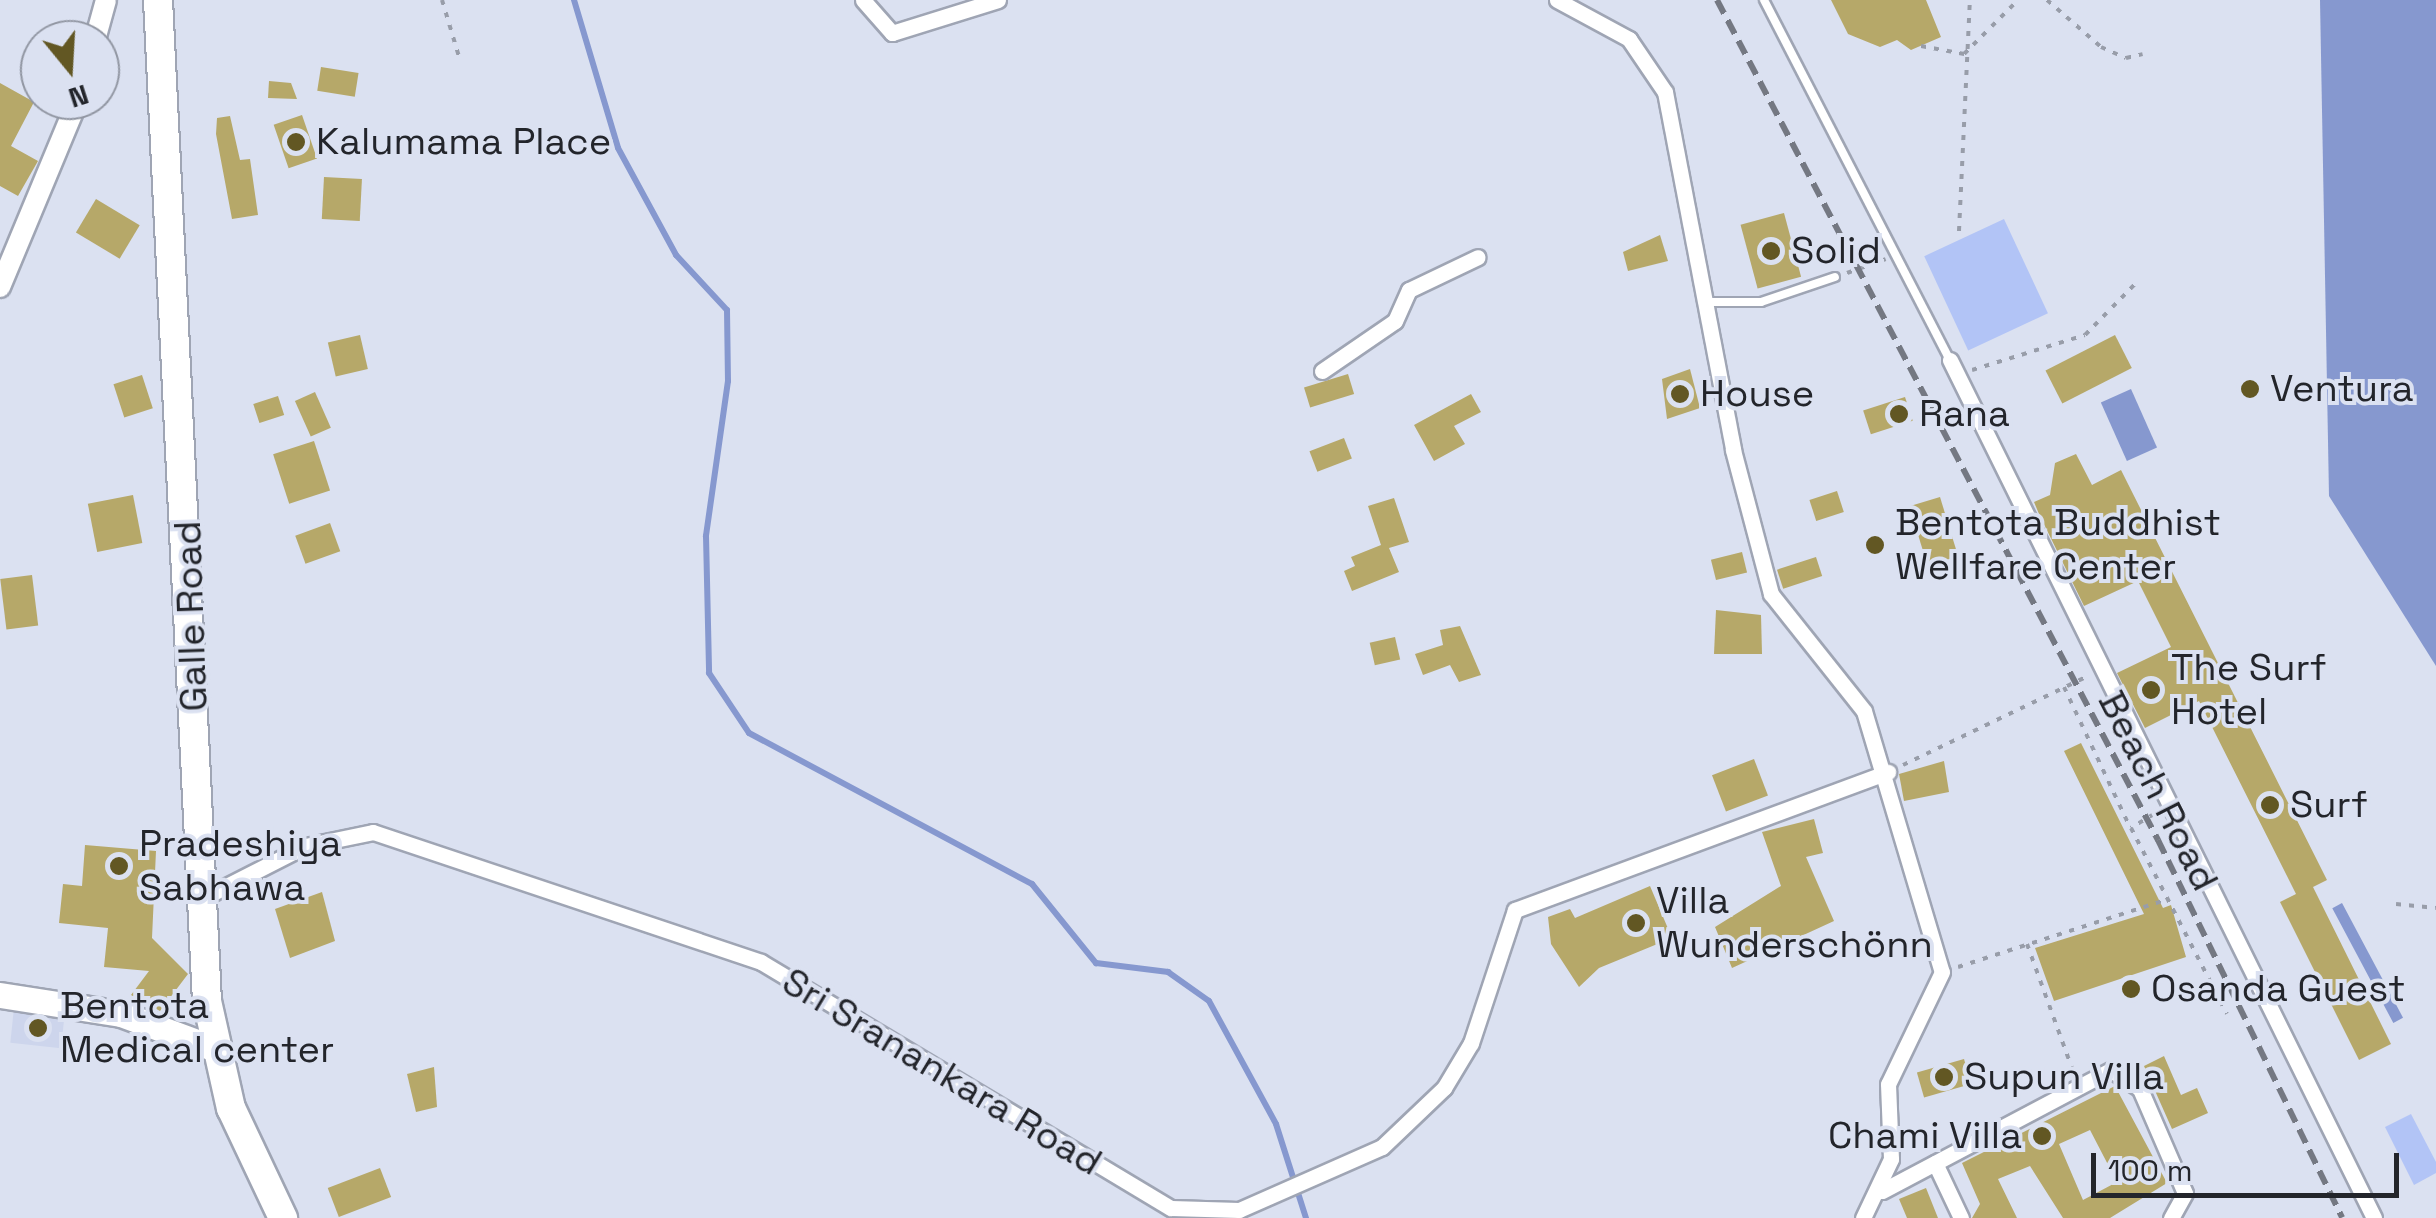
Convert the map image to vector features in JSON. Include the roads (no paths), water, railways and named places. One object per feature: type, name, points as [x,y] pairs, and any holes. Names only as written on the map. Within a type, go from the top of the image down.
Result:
[{"type":"highway","name":"Galle Road","points":[[158,0],[201,899],[214,1048],[283,1218]]},
{"type":"main road","points":[[0,995],[121,1014],[214,1048]]},
{"type":"street","points":[[863,0],[892,33],[998,0]]},
{"type":"street","points":[[1557,0],[1629,39],[1665,92],[1704,302],[1771,594],[1864,711],[1888,772],[1942,972],[1888,1084],[1891,1160],[1882,1190],[1863,1218]]},
{"type":"street","points":[[0,286],[70,120]]},
{"type":"street","points":[[1322,372],[1395,320],[1408,290],[1478,258]]},
{"type":"street","name":"Beach Road","points":[[1954,367],[2097,672],[2374,1218]]},
{"type":"street","name":"Sri Sranankara Road","points":[[201,899],[305,846],[373,832],[761,962],[1171,1208],[1239,1210],[1320,1182],[1382,1147],[1444,1088],[1470,1043],[1515,910],[1888,772]]},
{"type":"street","points":[[1882,1190],[2112,1070],[2140,1089],[2184,1193],[2171,1218]]},
{"type":"street","points":[[1935,1163],[1961,1218]]},
{"type":"lane","points":[[1764,0],[1954,367]]},
{"type":"lane","points":[[1704,302],[1761,302],[1835,277]]},
{"type":"waterway","points":[[574,0],[618,148],[676,255],[727,310],[728,381],[706,536],[709,673],[749,733],[1032,884],[1096,963],[1168,972],[1209,1001],[1276,1124],[1306,1218]]},
{"type":"railway","points":[[1717,0],[2158,840],[2342,1218]]},
{"type":"place","name":"Kalumama Place","points":[[296,142]]},
{"type":"place","name":"Solid","points":[[1771,251]]},
{"type":"place","name":"Ventura","points":[[2250,389]]},
{"type":"place","name":"House","points":[[1680,394]]},
{"type":"place","name":"Rana","points":[[1899,414]]},
{"type":"place","name":"Bentota Buddhist Wellfare Center","points":[[1875,545]]},
{"type":"place","name":"The Surf Hotel","points":[[2151,690]]},
{"type":"place","name":"Surf","points":[[2270,805]]},
{"type":"place","name":"Pradeshiya Sabhawa","points":[[119,866]]},
{"type":"place","name":"Villa Wunderschönn","points":[[1636,923]]},
{"type":"place","name":"Osanda Guest","points":[[2131,989]]},
{"type":"place","name":"Bentota Medical center","points":[[38,1028]]},
{"type":"place","name":"Supun Villa","points":[[1944,1077]]},
{"type":"place","name":"Chami Villa","points":[[2042,1136]]}]
